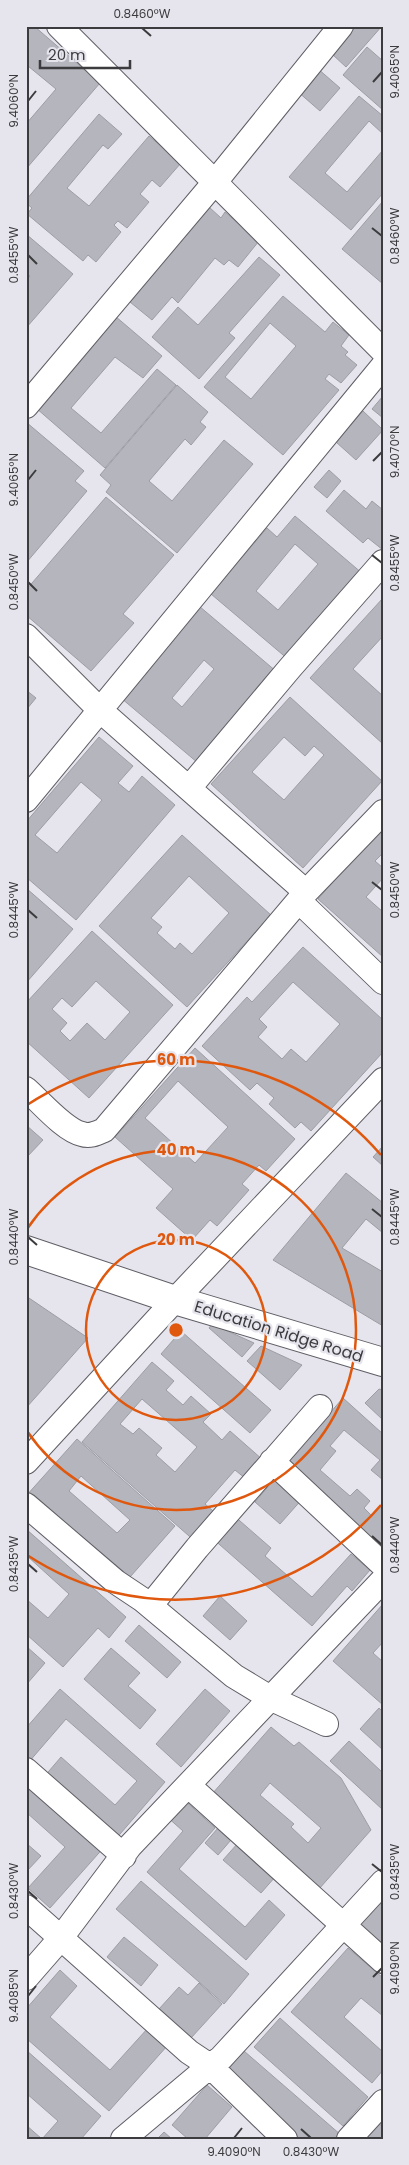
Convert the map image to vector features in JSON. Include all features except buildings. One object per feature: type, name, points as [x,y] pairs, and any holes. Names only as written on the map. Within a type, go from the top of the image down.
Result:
[{"type":"street","points":[[59,26],[383,351]]},
{"type":"street","points":[[26,406],[215,182],[341,26]]},
{"type":"street","points":[[26,800],[383,366]]},
{"type":"street","points":[[189,788],[290,668],[383,562]]},
{"type":"street","points":[[26,636],[101,711],[189,788],[302,896],[383,982]]},
{"type":"street","points":[[26,1089],[68,1128],[80,1134],[92,1135],[104,1130],[302,896],[383,812]]},
{"type":"street","points":[[26,1462],[175,1300],[383,1080]]},
{"type":"street","name":"Education Ridge Road","points":[[26,1250],[175,1300],[380,1357]]},
{"type":"street","points":[[150,1606],[197,1548],[320,1407]]},
{"type":"street","points":[[272,1461],[383,1565]]},
{"type":"street","points":[[26,1505],[116,1582],[150,1606],[234,1676],[272,1699],[326,1724]]},
{"type":"street","points":[[26,1978],[60,1939],[124,1856],[383,1580]]},
{"type":"street","points":[[26,1770],[124,1856]]},
{"type":"street","points":[[189,1786],[383,1961]]},
{"type":"street","points":[[123,2139],[221,2058],[383,1882]]},
{"type":"street","points":[[26,1907],[189,2052],[210,2066],[285,2139]]},
{"type":"street","points":[[349,2139],[383,2102]]}]
